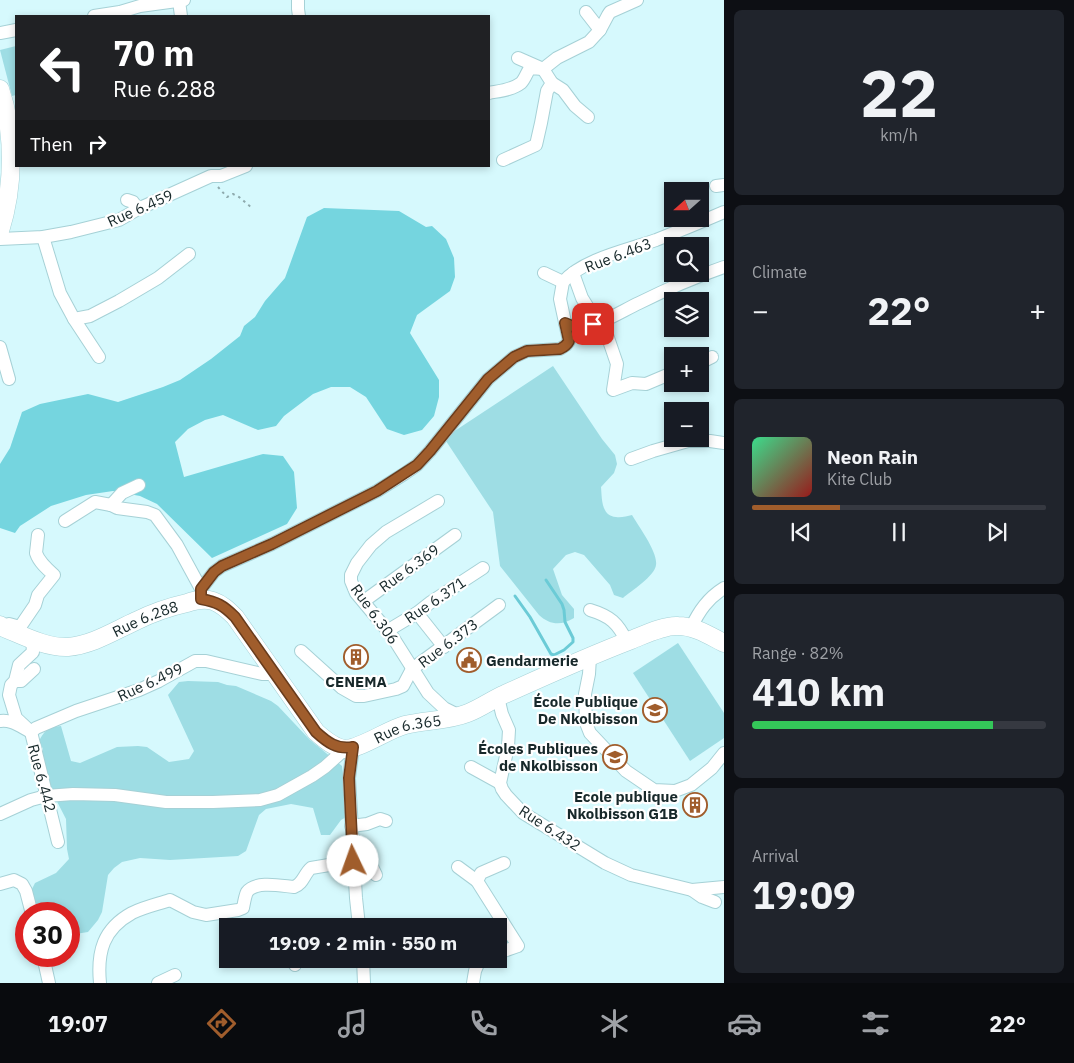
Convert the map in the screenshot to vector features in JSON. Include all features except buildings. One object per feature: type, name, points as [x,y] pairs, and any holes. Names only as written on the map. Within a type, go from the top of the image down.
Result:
[{"type":"street","points":[[298,0],[299,15]]},
{"type":"street","points":[[490,93],[505,90],[522,82],[530,68],[543,68],[557,58],[589,42],[600,30],[610,12],[637,0]]},
{"type":"street","points":[[100,15],[140,6],[181,1],[181,15]]},
{"type":"street","points":[[586,12],[600,30]]},
{"type":"street","points":[[0,33],[15,30]]},
{"type":"street","points":[[518,58],[543,68],[552,83],[563,90],[575,106],[588,117]]},
{"type":"street","points":[[503,160],[536,145],[547,90],[552,83]]},
{"type":"street","points":[[0,231],[10,191],[12,126],[1,97]]},
{"type":"street","name":"Rue 6.459","points":[[0,239],[43,237],[119,220],[138,209],[211,176],[221,176],[244,167]]},
{"type":"street","points":[[127,200],[133,202],[138,209]]},
{"type":"street","name":"Rue 6.463","points":[[563,282],[574,273],[607,256],[655,240],[724,212]]},
{"type":"street","points":[[43,237],[60,293],[99,357]]},
{"type":"street","points":[[74,318],[90,316],[120,301],[158,278],[189,254]]},
{"type":"street","points":[[565,323],[577,328],[605,320],[639,303],[724,267]]},
{"type":"street","points":[[201,594],[214,572],[222,566],[272,544],[377,491],[417,465],[488,379],[514,357],[527,351],[560,349],[566,345],[569,341],[560,299],[563,282],[544,273]]},
{"type":"street","points":[[574,273],[582,298],[595,319],[605,320]]},
{"type":"street","points":[[605,320],[606,332],[617,364],[613,390],[632,383],[646,384],[664,376]]},
{"type":"street","points":[[0,347],[9,379]]},
{"type":"street","points":[[631,459],[688,441],[724,443]]},
{"type":"street","points":[[111,505],[122,493],[139,485]]},
{"type":"street","name":"Rue 6.306","points":[[438,500],[386,532],[371,545],[357,562],[350,581],[356,593],[392,636],[428,693],[444,708],[460,716]]},
{"type":"street","points":[[65,521],[95,502],[155,515],[177,545],[201,594],[224,607],[235,617],[316,732],[334,745],[349,748],[353,861],[358,918]]},
{"type":"street","name":"Rue 6.369","points":[[364,601],[455,535]]},
{"type":"street","points":[[1,627],[10,624],[20,627],[35,605],[38,595],[54,575],[36,556],[38,536]]},
{"type":"street","name":"Rue 6.371","points":[[387,631],[483,568]]},
{"type":"street","points":[[691,628],[698,613],[707,601],[724,588]]},
{"type":"street","name":"Rue 6.288","points":[[1,627],[51,646],[67,647],[87,643],[201,594]]},
{"type":"street","name":"Rue 6.373","points":[[301,650],[342,688],[356,696],[396,689],[403,686],[412,669],[499,605]]},
{"type":"street","points":[[590,610],[604,614],[621,630],[627,642]]},
{"type":"street","points":[[417,613],[444,646]]},
{"type":"street","name":"Rue 6.365","points":[[0,814],[46,796],[115,795],[166,802],[260,800],[278,795],[312,776],[349,748],[406,725],[460,716],[471,712],[498,697],[650,632],[678,626],[704,632],[724,643]]},
{"type":"street","name":"Rue 6.442","points":[[32,639],[34,652],[19,666],[9,695],[16,718],[30,732],[58,842]]},
{"type":"street","points":[[590,657],[585,694],[586,723],[590,733],[626,771],[654,790],[675,791],[691,785],[712,768],[724,753]]},
{"type":"street","name":"Rue 6.499","points":[[30,732],[76,711],[139,690],[195,661],[206,661],[262,674],[274,674]]},
{"type":"street","points":[[14,681],[21,681],[34,669]]},
{"type":"street","points":[[471,767],[500,783],[508,747],[509,730],[502,714],[498,697]]},
{"type":"street","points":[[0,721],[6,720],[15,723],[30,732]]},
{"type":"street","name":"Rue 6.432","points":[[500,783],[506,795],[523,813],[605,863],[631,875],[692,890]]},
{"type":"street","points":[[352,832],[380,819],[386,821]]},
{"type":"street","points":[[352,832],[376,875]]},
{"type":"street","points":[[100,983],[100,953],[103,942],[110,930],[132,913],[170,900],[206,916],[238,910],[243,908],[247,892],[252,888],[268,884],[294,887],[300,885],[311,868],[353,861]]},
{"type":"street","points":[[477,881],[481,873],[504,863]]},
{"type":"street","points":[[458,868],[477,881],[500,918]]},
{"type":"street","points":[[0,884],[14,880],[22,884],[29,902]]},
{"type":"street","points":[[692,890],[724,887]]},
{"type":"street","points":[[692,890],[702,897],[715,902]]},
{"type":"street","points":[[507,929],[518,946],[507,950]]},
{"type":"street","points":[[45,967],[49,983]]},
{"type":"street","points":[[363,968],[364,983]]},
{"type":"street","points":[[472,983],[476,968]]},
{"type":"street","points":[[158,983],[175,976]]},
{"type":"path","points":[[211,176],[227,197],[233,194],[252,208]]},
{"type":"shaded area","points":[[15,46],[15,95],[12,96],[0,50]]},
{"type":"shaded area","points":[[324,208],[399,211],[426,227],[432,226],[446,239],[454,258],[455,277],[450,291],[417,315],[410,333],[439,380],[439,397],[434,416],[422,430],[404,435],[387,429],[366,397],[350,387],[331,387],[313,394],[284,416],[276,426],[258,430],[223,415],[205,420],[188,429],[175,442],[184,477],[263,454],[283,456],[294,472],[297,508],[287,524],[212,558],[157,504],[140,496],[113,491],[86,495],[51,506],[20,526],[15,533],[0,528],[0,464],[10,448],[22,412],[40,404],[88,394],[118,402],[180,380],[240,336],[244,326],[255,317],[265,301],[285,278],[307,217]]},
{"type":"shaded area","points":[[553,366],[602,439],[615,455],[617,464],[614,473],[601,487],[605,510],[611,516],[616,517],[632,515],[651,547],[656,560],[655,569],[652,574],[623,598],[614,595],[610,585],[584,555],[575,552],[566,555],[553,569],[562,595],[574,609],[574,618],[560,623],[547,621],[539,615],[500,566],[493,512],[444,438]]},
{"type":"shaded area","points":[[678,643],[724,713],[724,738],[690,761],[633,673]]},
{"type":"shaded area","points":[[179,682],[218,682],[236,686],[271,701],[278,706],[310,740],[342,766],[348,816],[341,820],[330,835],[321,835],[313,808],[291,804],[266,809],[259,815],[246,851],[238,856],[170,860],[140,858],[122,862],[108,875],[102,912],[98,920],[88,932],[80,933],[80,902],[31,901],[31,891],[35,883],[56,873],[69,859],[66,819],[49,786],[42,759],[43,749],[39,741],[47,730],[61,726],[71,761],[80,763],[117,747],[138,746],[147,747],[169,762],[189,759],[194,751],[168,695]]},
{"type":"waterway","points":[[515,596],[530,617],[551,654],[554,655],[564,650],[573,642],[573,638],[565,622],[562,604],[546,580]]},
{"type":"place","name":"CENEMA","points":[[356,657]]},
{"type":"place","name":"Gendarmerie","points":[[469,660]]},
{"type":"place","name":"École Publique De Nkolbisson","points":[[655,710]]},
{"type":"place","name":"Écoles Publiques de Nkolbisson","points":[[615,757]]},
{"type":"place","name":"Ecole publique Nkolbisson G1B","points":[[695,805]]},
{"type":"route","points":[[353,861],[349,778],[353,747],[345,749],[334,745],[316,732],[235,617],[214,601],[201,599],[201,589],[214,572],[222,566],[272,544],[377,491],[404,474],[417,465],[430,451],[488,379],[514,357],[527,351],[560,349],[569,341],[565,323],[577,328],[593,324]]}]
